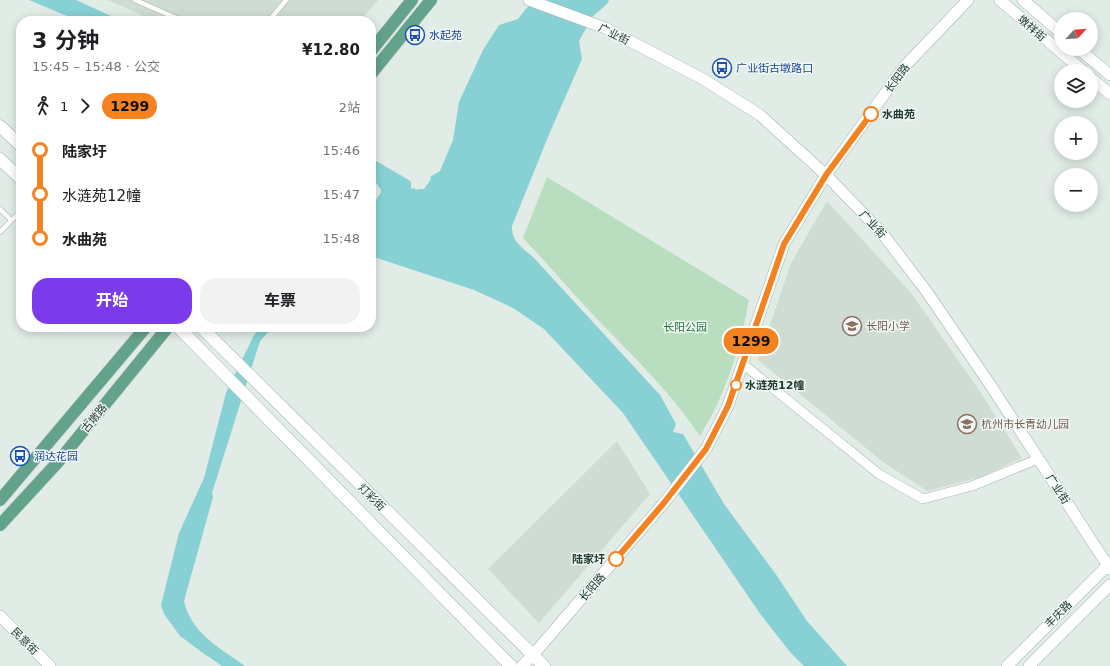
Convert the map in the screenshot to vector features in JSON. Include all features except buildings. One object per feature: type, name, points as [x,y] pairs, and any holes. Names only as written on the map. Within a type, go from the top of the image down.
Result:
[{"type":"main road","points":[[376,45],[412,0]]},
{"type":"main road","points":[[376,68],[431,0]]},
{"type":"main road","points":[[0,126],[16,141]]},
{"type":"main road","points":[[0,159],[16,174]]},
{"type":"main road","name":"古墩路","points":[[0,500],[142,332]]},
{"type":"main road","name":"古墩路","points":[[0,525],[58,462],[164,332]]},
{"type":"main road","name":"灯彩街","points":[[183,332],[511,666]]},
{"type":"main road","name":"灯彩街","points":[[206,332],[532,656],[544,666]]},
{"type":"street","name":"广业街","points":[[529,0],[605,28],[703,79],[760,115],[826,175],[882,233],[927,292],[1109,566]]},
{"type":"street","name":"长阳路","points":[[522,666],[663,504],[706,449],[728,406],[744,364],[784,244],[826,175],[904,67],[968,0]]},
{"type":"street","name":"墩祥街","points":[[1000,0],[1075,64]]},
{"type":"street","name":"墩祥街","points":[[1023,0],[1054,27]]},
{"type":"street","points":[[1087,56],[1110,76]]},
{"type":"street","points":[[1098,84],[1110,94]]},
{"type":"street","points":[[744,364],[879,474],[923,499],[972,486],[1038,459]]},
{"type":"street","name":"丰庆路","points":[[1007,666],[1109,566]]},
{"type":"street","name":"丰庆路","points":[[1029,666],[1110,585]]},
{"type":"street","name":"民意街","points":[[0,616],[50,666]]},
{"type":"lane","points":[[135,0],[172,16]]},
{"type":"lane","points":[[273,16],[286,0]]},
{"type":"lane","points":[[0,209],[11,220]]},
{"type":"lane","points":[[0,232],[16,216]]},
{"type":"shaded area","points":[[108,0],[378,0],[364,16],[144,16]]},
{"type":"shaded area","name":"长阳小学","points":[[827,201],[911,293],[979,390],[1022,458],[981,477],[927,491],[883,462],[758,360],[791,263]]},
{"type":"shaded area","points":[[617,441],[650,494],[539,623],[488,569]]},
{"type":"green space","name":"长阳公园","points":[[547,177],[749,300],[741,336],[725,387],[700,436],[677,405],[652,376],[589,311],[523,238]]},
{"type":"water","points":[[29,0],[76,0],[111,16],[67,16]]},
{"type":"water","points":[[533,0],[609,0],[607,4],[593,16],[579,41],[582,59],[550,132],[512,226],[515,240],[533,257],[660,395],[676,424],[673,432],[683,434],[724,504],[777,576],[807,621],[847,666],[804,666],[790,652],[761,615],[623,413],[544,329],[513,308],[474,290],[376,258],[376,200],[381,190],[376,183],[376,161],[411,182],[411,189],[424,189],[431,179],[430,177],[440,171],[453,140],[459,102],[483,50],[499,25],[518,19]]},
{"type":"water","points":[[257,332],[268,332],[260,341],[212,493],[213,497],[184,601],[193,622],[200,631],[217,646],[245,666],[222,666],[180,636],[164,614],[161,605],[179,533],[204,478],[226,393]]},
{"type":"bus line","name":"1299","points":[[616,559],[663,504],[706,449],[728,406],[744,364],[784,244],[826,175],[871,114]]},
{"type":"place","name":"水起苑","points":[[415,35]]},
{"type":"place","name":"广业街古墩路口","points":[[722,68]]},
{"type":"place","name":"水曲苑","points":[[871,114]]},
{"type":"place","name":"长阳小学","points":[[852,326]]},
{"type":"place","name":"水涟苑12幢","points":[[736,385]]},
{"type":"place","name":"杭州市长青幼儿园","points":[[967,424]]},
{"type":"place","name":"润达花园","points":[[20,456]]},
{"type":"place","name":"陆家圩","points":[[616,559]]}]
